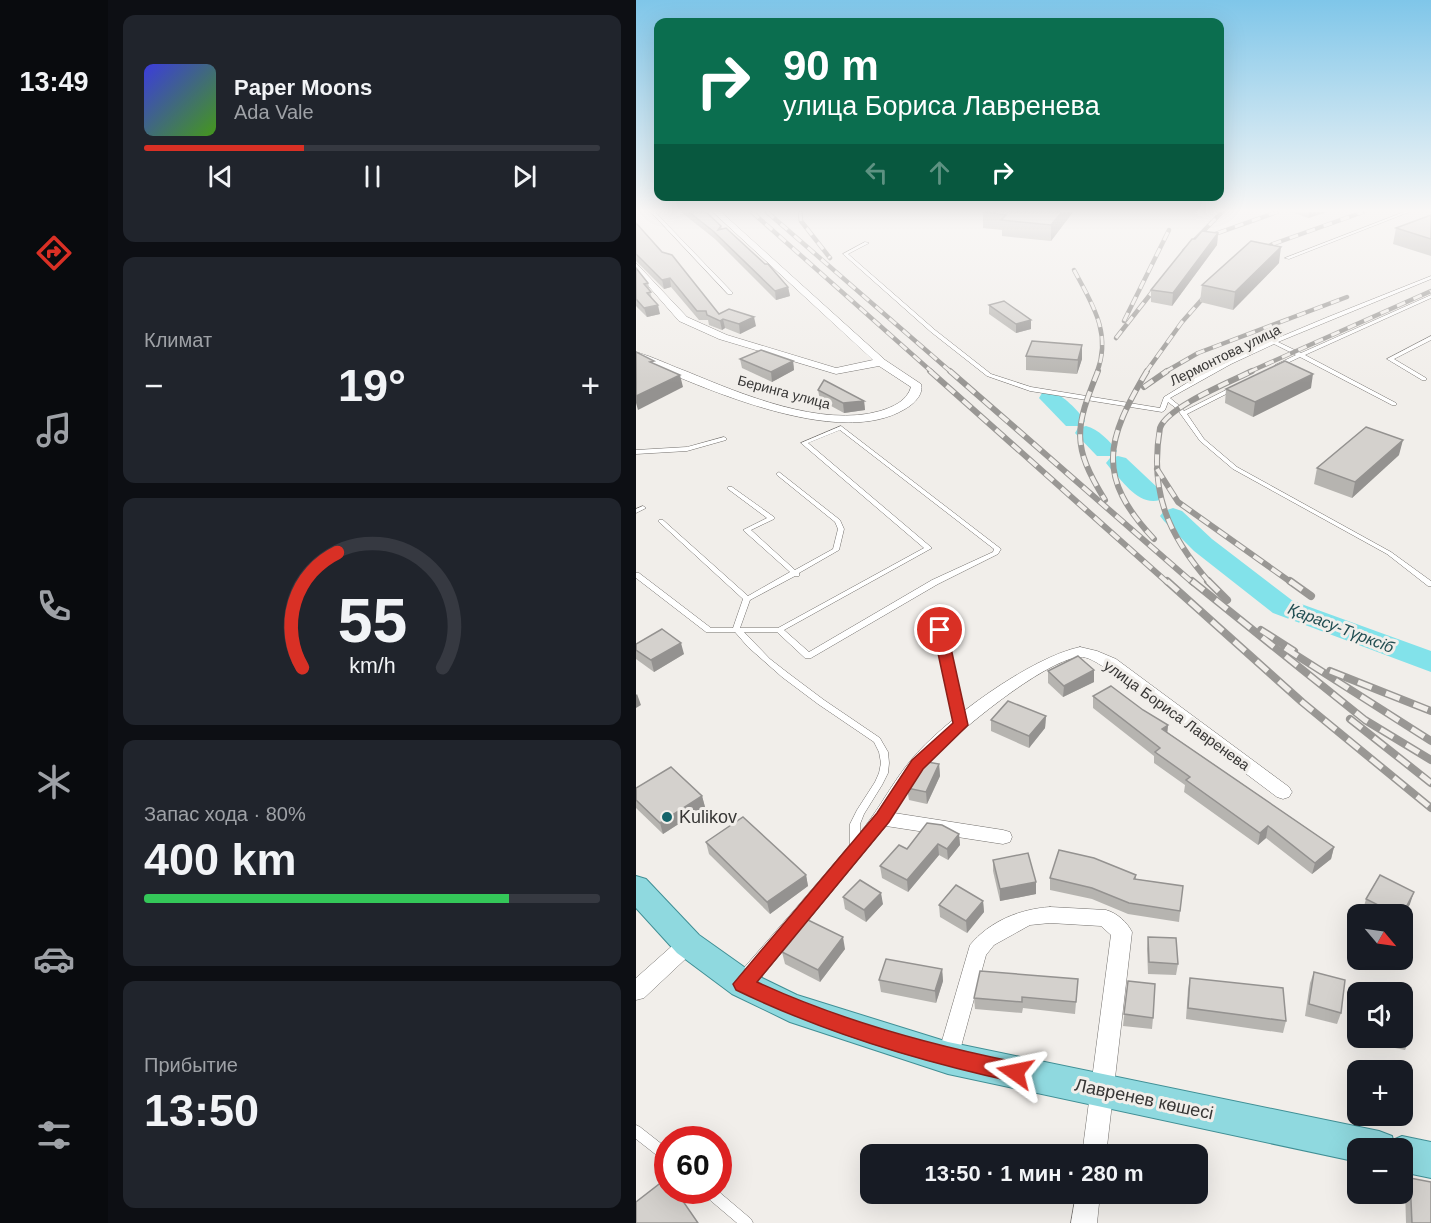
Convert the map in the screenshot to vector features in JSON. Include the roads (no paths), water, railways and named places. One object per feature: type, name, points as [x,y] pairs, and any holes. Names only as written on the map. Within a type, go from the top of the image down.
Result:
[{"type":"main road","name":"Лавренев көшесі","points":[[636,888],[688,944],[742,984],[790,1006],[948,1058],[1347,1142]]},
{"type":"main road","points":[[1413,1156],[1431,1160]]},
{"type":"street","points":[[639,269],[682,319],[712,333],[836,371],[881,362]]},
{"type":"street","points":[[779,269],[881,362]]},
{"type":"street","name":"Беринга улица","points":[[636,355],[720,391],[833,421],[867,420],[885,415],[906,404],[915,395],[917,386],[881,362]]},
{"type":"street","name":"улица Бориса Лавренева","points":[[742,984],[883,818],[908,776],[927,753],[987,703],[1047,663],[1080,652],[1110,663],[1283,792]]},
{"type":"street","points":[[883,818],[1003,837]]},
{"type":"street","points":[[948,1058],[977,951],[987,939],[1027,917],[1050,915],[1106,918],[1122,932],[1096,1144]]},
{"type":"street","points":[[636,991],[688,944]]},
{"type":"street","points":[[1084,1223],[1087,1204]]},
{"type":"lane","points":[[707,269],[730,293]]},
{"type":"lane","points":[[862,269],[933,331],[989,375],[1030,389],[1162,410],[1166,398]]},
{"type":"lane","name":"Лермонтова улица","points":[[1431,277],[1275,342],[1188,384],[1166,398],[1202,440],[1235,468],[1389,553],[1431,584]]},
{"type":"lane","points":[[1268,371],[1431,296]]},
{"type":"lane","points":[[1424,379],[1390,359],[1431,338]]},
{"type":"lane","points":[[1275,342],[1394,404]]},
{"type":"lane","points":[[1182,414],[1236,387]]},
{"type":"lane","points":[[636,575],[709,630],[778,630],[929,548],[804,443],[841,428],[998,549],[996,553],[935,582],[808,656],[778,630]]},
{"type":"lane","points":[[636,452],[687,449],[724,439]]},
{"type":"lane","points":[[736,629],[747,599],[836,550],[842,529],[838,521],[779,474]]},
{"type":"lane","points":[[730,488],[772,518],[747,530],[796,574]]},
{"type":"lane","points":[[661,521],[747,599]]},
{"type":"lane","points":[[931,618],[940,630],[961,725]]},
{"type":"lane","points":[[736,629],[761,655],[793,681],[877,740],[885,752],[885,771],[855,825],[855,852]]},
{"type":"lane","points":[[636,1131],[654,1146]]},
{"type":"lane","points":[[724,1204],[747,1223]]},
{"type":"waterway","name":"Қарасу-Түрксіб","points":[[1050,398],[1074,421]]},
{"type":"waterway","name":"Қарасу-Түрксіб","points":[[1086,433],[1105,451]]},
{"type":"waterway","name":"Қарасу-Түрксіб","points":[[1118,463],[1151,495]]},
{"type":"waterway","name":"Қарасу-Түрксіб","points":[[1173,516],[1203,545],[1283,607],[1431,662]]},
{"type":"railway","points":[[816,269],[932,372]]},
{"type":"railway","points":[[833,269],[951,372]]},
{"type":"railway","points":[[1124,321],[1150,269]]},
{"type":"railway","points":[[1074,270],[1093,307],[1101,332],[1101,358],[1097,372]]},
{"type":"railway","points":[[1116,338],[1160,282]]},
{"type":"railway","points":[[1146,372],[1182,322],[1212,288]]},
{"type":"railway","points":[[1249,372],[1431,291]]},
{"type":"railway","points":[[1165,372],[1198,353],[1347,297]]},
{"type":"railway","points":[[930,371],[1168,583]]},
{"type":"railway","points":[[950,371],[1193,583]]},
{"type":"railway","points":[[1098,371],[1085,407],[1080,436],[1086,465],[1105,500]]},
{"type":"railway","points":[[1147,371],[1122,418],[1113,457],[1115,476],[1122,496],[1135,517],[1154,539]]},
{"type":"railway","points":[[1144,387],[1167,371]]},
{"type":"railway","points":[[1157,469],[1160,428],[1165,420],[1187,403],[1252,371]]},
{"type":"railway","points":[[1157,469],[1178,502],[1292,583]]},
{"type":"railway","points":[[1157,469],[1160,493],[1173,530],[1183,548],[1210,583]]},
{"type":"railway","points":[[1167,581],[1302,702],[1431,808]]},
{"type":"railway","points":[[1192,581],[1365,720],[1431,760]]},
{"type":"railway","points":[[1290,581],[1311,596]]},
{"type":"railway","points":[[1210,583],[1227,600]]},
{"type":"railway","points":[[1261,630],[1294,651]]},
{"type":"railway","points":[[1285,648],[1431,741]]},
{"type":"railway","points":[[1330,671],[1431,711]]},
{"type":"railway","points":[[1350,719],[1431,783]]},
{"type":"place","name":"Kulikov","points":[[667,817]]}]
